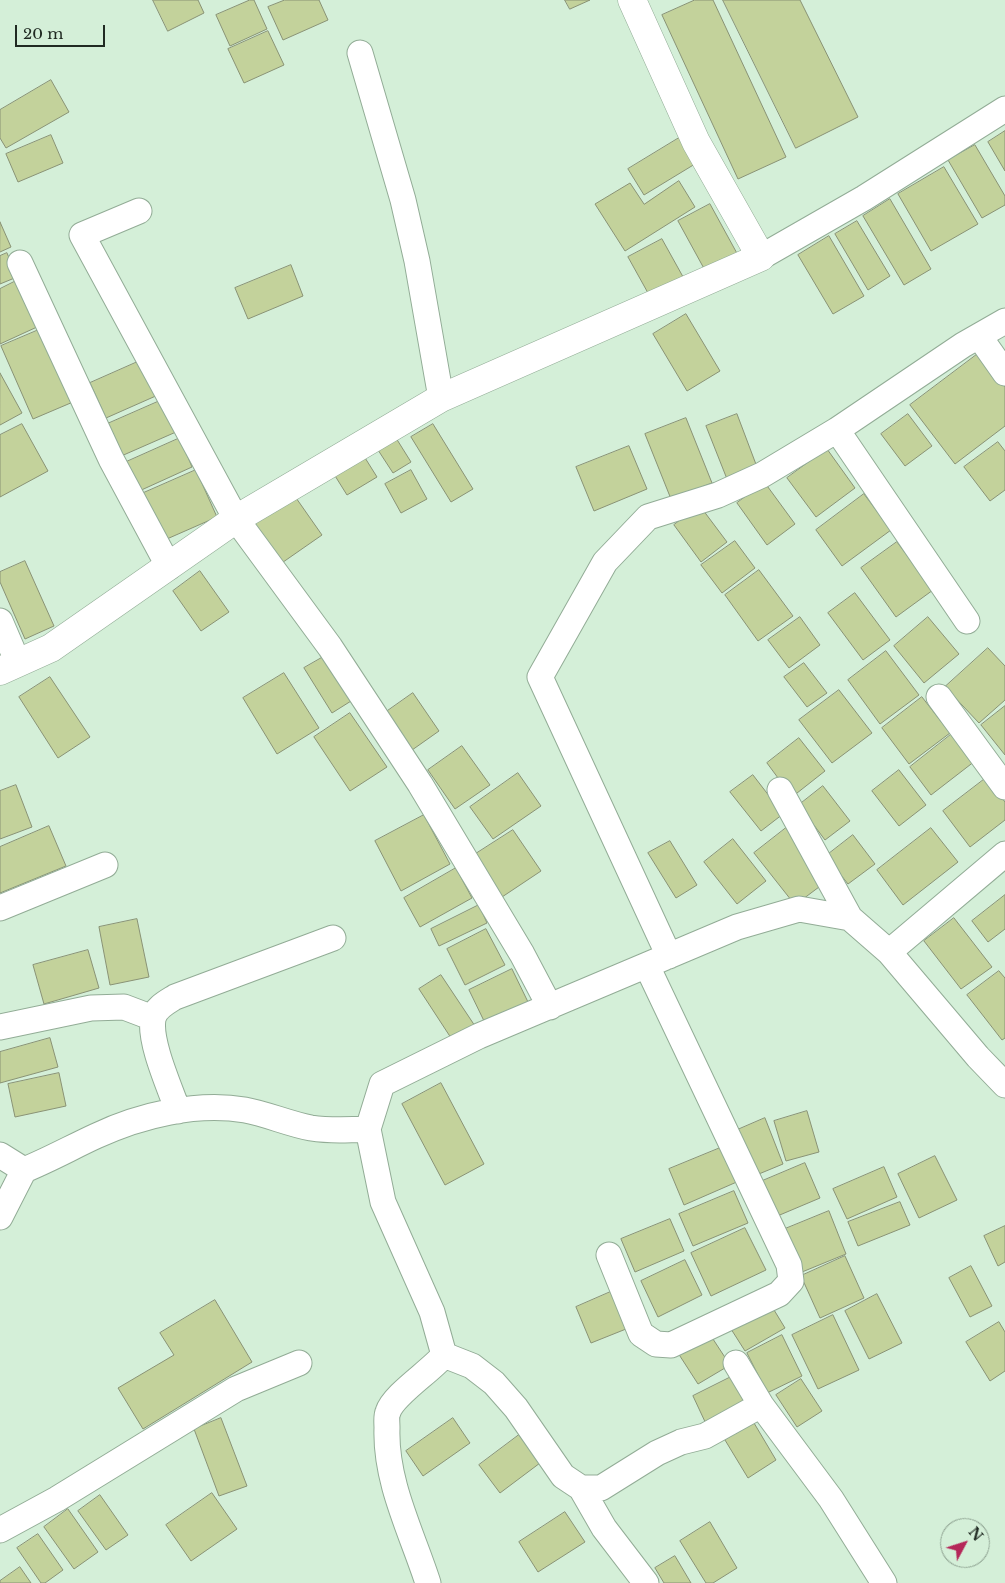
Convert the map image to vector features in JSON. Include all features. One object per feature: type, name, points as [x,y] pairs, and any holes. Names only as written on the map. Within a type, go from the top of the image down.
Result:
[{"type":"street","points":[[638,2],[696,142],[761,257]]},
{"type":"street","points":[[360,53],[403,200],[418,261],[441,398]]},
{"type":"street","points":[[0,621],[9,667],[51,648],[236,519],[441,398],[761,257],[864,198],[1005,109]]},
{"type":"street","points":[[139,211],[82,235],[236,519],[330,647],[420,784],[522,954],[550,1007]]},
{"type":"street","points":[[20,263],[111,459],[169,567]]},
{"type":"street","points":[[670,956],[540,677],[605,562],[648,517],[718,494],[762,475],[838,430],[979,336],[1005,321]]},
{"type":"street","points":[[979,336],[1005,373]]},
{"type":"street","points":[[838,430],[967,621]]},
{"type":"street","points":[[939,697],[1005,786]]},
{"type":"street","points":[[780,790],[850,918],[889,952],[978,1057],[1005,1085]]},
{"type":"street","points":[[889,952],[1005,854]]},
{"type":"street","points":[[0,908],[105,865]]},
{"type":"street","points":[[444,1355],[432,1312],[383,1202],[368,1129],[382,1084],[479,1036],[737,927],[799,909],[850,918]]},
{"type":"street","points":[[178,1111],[156,1049],[153,1018],[162,1005],[175,997],[333,938]]},
{"type":"street","points":[[609,1255],[641,1334],[656,1344],[671,1345],[779,1294],[791,1281],[789,1265],[647,966]]},
{"type":"street","points":[[0,1028],[91,1008],[124,1007],[153,1018]]},
{"type":"street","points":[[0,1218],[24,1170],[98,1134],[129,1123],[178,1111],[212,1108],[244,1110],[311,1128],[336,1130],[368,1129]]},
{"type":"street","points":[[0,1155],[24,1170]]},
{"type":"street","points":[[444,1355],[472,1366],[494,1383],[516,1408],[563,1476],[581,1488],[604,1528],[646,1583]]},
{"type":"street","points":[[428,1583],[393,1479],[386,1440],[388,1412],[408,1387],[433,1368],[444,1355]]},
{"type":"street","points":[[736,1363],[762,1405],[831,1499],[884,1583]]},
{"type":"street","points":[[0,1530],[57,1499],[236,1389],[299,1364]]},
{"type":"street","points":[[581,1488],[601,1488],[657,1453],[681,1442],[705,1436],[762,1405]]},
{"type":"building","points":[[153,0],[198,0],[204,13],[168,31]]},
{"type":"building","points":[[254,0],[267,29],[230,46],[216,15]]},
{"type":"building","points":[[285,0],[319,0],[328,20],[283,40],[268,7]]},
{"type":"building","points":[[565,0],[590,0],[570,9]]},
{"type":"building","points":[[695,0],[713,0],[786,157],[738,179],[662,15]]},
{"type":"building","points":[[723,0],[800,0],[858,117],[796,148]]},
{"type":"building","points":[[268,31],[284,65],[244,83],[228,49]]},
{"type":"building","points":[[51,80],[69,112],[6,148],[0,138],[0,110]]},
{"type":"building","points":[[1005,131],[1005,171],[988,142]]},
{"type":"building","points":[[51,135],[63,163],[18,182],[6,154]]},
{"type":"building","points":[[679,138],[695,164],[644,195],[628,169]]},
{"type":"building","points":[[975,145],[1005,196],[1005,205],[982,218],[948,160]]},
{"type":"building","points":[[944,167],[978,224],[931,251],[898,194]]},
{"type":"building","points":[[679,181],[695,207],[625,251],[595,204],[630,183],[644,204]]},
{"type":"building","points":[[890,199],[931,269],[904,285],[863,216]]},
{"type":"building","points":[[710,204],[739,257],[707,274],[678,221]]},
{"type":"building","points":[[857,221],[890,276],[868,290],[835,234]]},
{"type":"building","points":[[0,222],[11,247],[0,252]]},
{"type":"building","points":[[829,236],[864,296],[833,314],[798,255]]},
{"type":"building","points":[[662,239],[687,284],[653,302],[628,257]]},
{"type":"building","points":[[7,253],[17,277],[0,284],[0,256]]},
{"type":"building","points":[[291,265],[303,296],[248,319],[235,288]]},
{"type":"building","points":[[16,281],[37,327],[0,344],[0,289]]},
{"type":"building","points":[[686,314],[720,371],[687,391],[653,334]]},
{"type":"building","points":[[41,329],[73,402],[33,419],[1,346]]},
{"type":"building","points":[[979,353],[1005,387],[1005,426],[955,464],[910,405]]},
{"type":"building","points":[[142,360],[158,395],[106,418],[90,383]]},
{"type":"building","points":[[0,373],[22,413],[0,425]]},
{"type":"building","points":[[162,400],[176,432],[119,457],[105,425]]},
{"type":"building","points":[[737,414],[757,467],[727,479],[706,426]]},
{"type":"building","points":[[908,414],[932,446],[905,466],[881,434]]},
{"type":"building","points":[[686,418],[712,483],[671,499],[645,434]]},
{"type":"building","points":[[22,424],[48,471],[0,497],[0,435]]},
{"type":"building","points":[[433,424],[473,489],[451,502],[411,437]]},
{"type":"building","points":[[180,438],[192,467],[137,492],[124,463]]},
{"type":"building","points":[[396,438],[411,462],[393,473],[378,450]]},
{"type":"building","points":[[998,442],[1005,451],[1005,490],[990,501],[964,467]]},
{"type":"building","points":[[629,446],[647,489],[594,511],[576,467]]},
{"type":"building","points":[[827,449],[855,488],[816,517],[787,478]]},
{"type":"building","points":[[362,453],[377,477],[347,495],[332,471]]},
{"type":"building","points":[[196,470],[217,517],[160,542],[139,495]]},
{"type":"building","points":[[411,470],[427,499],[401,513],[385,484]]},
{"type":"building","points":[[765,483],[795,524],[767,545],[737,503]]},
{"type":"building","points":[[864,494],[891,530],[842,566],[816,530]]},
{"type":"building","points":[[294,495],[322,535],[276,567],[248,528]]},
{"type":"building","points":[[700,506],[727,542],[701,562],[674,525]]},
{"type":"building","points":[[735,541],[755,568],[722,593],[701,565]]},
{"type":"building","points":[[897,542],[933,590],[896,617],[861,568]]},
{"type":"building","points":[[25,561],[54,626],[25,639],[0,582],[0,572]]},
{"type":"building","points":[[759,570],[793,616],[758,641],[725,595]]},
{"type":"building","points":[[200,571],[229,612],[201,631],[173,591]]},
{"type":"building","points":[[855,593],[890,640],[863,660],[828,613]]},
{"type":"building","points":[[800,617],[820,645],[789,668],[768,640]]},
{"type":"building","points":[[928,617],[959,654],[924,683],[894,646]]},
{"type":"building","points":[[988,648],[1005,666],[1005,700],[979,723],[945,687]]},
{"type":"building","points":[[886,651],[919,695],[880,724],[848,680]]},
{"type":"building","points":[[332,652],[359,696],[332,713],[304,668]]},
{"type":"building","points":[[804,663],[827,693],[807,707],[784,677]]},
{"type":"building","points":[[284,673],[319,728],[277,754],[243,698]]},
{"type":"building","points":[[50,677],[90,737],[58,758],[19,697]]},
{"type":"building","points":[[839,690],[872,733],[832,763],[799,720]]},
{"type":"building","points":[[413,693],[439,731],[405,755],[379,717]]},
{"type":"building","points":[[922,697],[950,733],[909,764],[882,728]]},
{"type":"building","points":[[1005,706],[1005,755],[981,725]]},
{"type":"building","points":[[350,713],[387,767],[350,791],[314,737]]},
{"type":"building","points":[[953,733],[975,761],[931,795],[910,767]]},
{"type":"building","points":[[799,738],[825,771],[792,797],[767,763]]},
{"type":"building","points":[[462,746],[490,785],[455,809],[428,770]]},
{"type":"building","points":[[899,770],[926,805],[899,826],[872,791]]},
{"type":"building","points":[[518,773],[541,806],[493,839],[470,807]]},
{"type":"building","points":[[753,775],[783,814],[761,831],[730,792]]},
{"type":"building","points":[[986,778],[1005,802],[1005,820],[970,847],[943,811]]},
{"type":"building","points":[[16,785],[32,827],[0,839],[0,791]]},
{"type":"building","points":[[823,786],[850,821],[825,840],[799,805]]},
{"type":"building","points":[[424,815],[450,864],[401,891],[375,841]]},
{"type":"building","points":[[49,826],[66,866],[0,893],[0,847]]},
{"type":"building","points":[[786,828],[827,881],[795,905],[754,853]]},
{"type":"building","points":[[931,828],[958,862],[903,905],[877,870]]},
{"type":"building","points":[[513,830],[541,871],[502,897],[474,855]]},
{"type":"building","points":[[853,835],[875,864],[848,884],[826,856]]},
{"type":"building","points":[[733,839],[766,881],[737,904],[704,862]]},
{"type":"building","points":[[670,841],[697,885],[676,898],[648,853]]},
{"type":"building","points":[[456,868],[472,898],[420,927],[404,898]]},
{"type":"building","points":[[1005,895],[1005,929],[988,942],[972,921]]},
{"type":"building","points":[[479,905],[487,923],[439,946],[431,929]]},
{"type":"building","points":[[954,918],[992,967],[961,989],[924,941]]},
{"type":"building","points":[[137,919],[149,977],[110,985],[99,927]]},
{"type":"building","points":[[486,929],[505,965],[465,985],[447,949]]},
{"type":"building","points":[[88,950],[99,988],[44,1004],[33,965]]},
{"type":"building","points":[[512,969],[528,1002],[485,1023],[469,990]]},
{"type":"building","points":[[999,971],[1005,978],[1005,1038],[1002,1040],[967,995]]},
{"type":"building","points":[[441,975],[475,1026],[453,1041],[419,989]]},
{"type":"building","points":[[50,1038],[58,1067],[0,1083],[0,1052]]},
{"type":"building","points":[[59,1073],[66,1106],[15,1117],[8,1084]]},
{"type":"building","points":[[441,1083],[484,1164],[445,1185],[402,1104]]},
{"type":"building","points":[[807,1111],[819,1152],[786,1161],[774,1121]]},
{"type":"building","points":[[765,1118],[783,1164],[754,1176],[735,1131]]},
{"type":"building","points":[[725,1146],[739,1181],[684,1205],[669,1169]]},
{"type":"building","points":[[935,1156],[957,1200],[919,1218],[898,1174]]},
{"type":"building","points":[[805,1163],[820,1198],[775,1217],[760,1182]]},
{"type":"building","points":[[884,1167],[897,1197],[847,1219],[833,1189]]},
{"type":"building","points":[[734,1191],[748,1223],[693,1246],[679,1214]]},
{"type":"building","points":[[900,1202],[910,1225],[858,1246],[848,1222]]},
{"type":"building","points":[[829,1211],[846,1254],[802,1272],[785,1229]]},
{"type":"building","points":[[670,1219],[684,1251],[635,1272],[621,1239]]},
{"type":"building","points":[[1005,1226],[1005,1262],[998,1266],[984,1236]]},
{"type":"building","points":[[745,1228],[766,1270],[711,1296],[691,1253]]},
{"type":"building","points":[[845,1256],[864,1298],[820,1318],[801,1276]]},
{"type":"building","points":[[685,1260],[702,1295],[658,1317],[641,1281]]},
{"type":"building","points":[[971,1266],[992,1306],[970,1317],[949,1278]]},
{"type":"building","points":[[615,1290],[631,1327],[591,1343],[576,1307]]},
{"type":"building","points":[[877,1294],[902,1343],[869,1359],[845,1311]]},
{"type":"building","points":[[215,1300],[252,1362],[143,1429],[118,1388],[174,1355],[160,1333]]},
{"type":"building","points":[[771,1305],[785,1328],[745,1351],[731,1329]]},
{"type":"building","points":[[833,1315],[859,1370],[818,1389],[792,1335]]},
{"type":"building","points":[[999,1322],[1005,1332],[1005,1371],[990,1381],[966,1342]]},
{"type":"building","points":[[709,1333],[730,1365],[698,1384],[678,1353]]},
{"type":"building","points":[[782,1335],[802,1376],[767,1393],[747,1353]]},
{"type":"building","points":[[733,1376],[748,1405],[707,1426],[693,1396]]},
{"type":"building","points":[[801,1379],[822,1411],[797,1427],[776,1395]]},
{"type":"building","points":[[221,1418],[247,1486],[219,1496],[194,1429]]},
{"type":"building","points":[[453,1418],[470,1443],[423,1476],[406,1451]]},
{"type":"building","points":[[754,1423],[776,1460],[748,1478],[725,1440]]},
{"type":"building","points":[[519,1435],[540,1463],[500,1493],[479,1465]]},
{"type":"building","points":[[212,1493],[237,1529],[191,1561],[166,1525]]},
{"type":"building","points":[[100,1495],[128,1535],[106,1550],[78,1511]]},
{"type":"building","points":[[68,1509],[98,1552],[74,1569],[44,1527]]},
{"type":"building","points":[[565,1512],[585,1542],[538,1572],[519,1542]]},
{"type":"building","points":[[710,1522],[737,1568],[713,1583],[706,1583],[680,1541]]},
{"type":"building","points":[[38,1534],[63,1570],[45,1583],[41,1583],[17,1548]]},
{"type":"building","points":[[675,1556],[691,1583],[664,1583],[655,1568]]},
{"type":"building","points":[[20,1567],[31,1583],[0,1583],[0,1581]]}]
